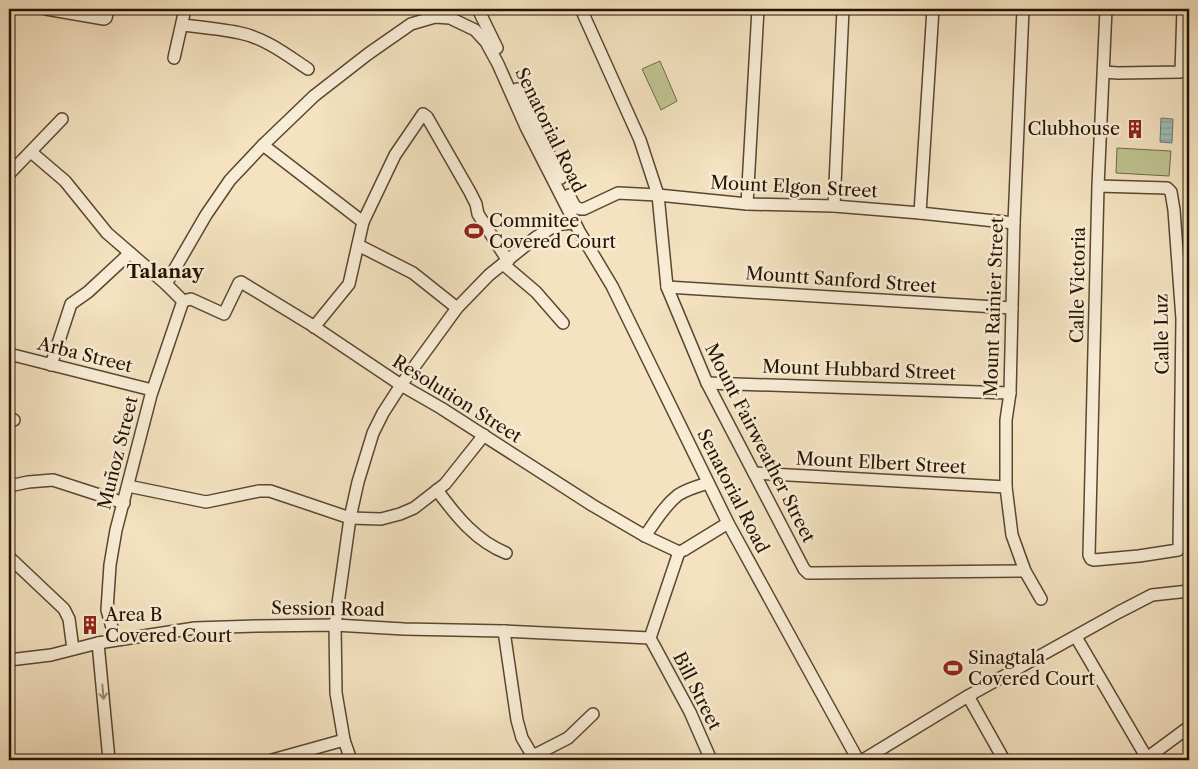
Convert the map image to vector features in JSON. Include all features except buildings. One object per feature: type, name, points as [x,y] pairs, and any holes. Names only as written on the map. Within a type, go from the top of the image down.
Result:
[{"type":"street","points":[[46,9],[104,19],[107,13]]},
{"type":"street","points":[[174,58],[184,9]]},
{"type":"street","name":"Mount Elgon Street","points":[[478,9],[575,207],[579,210],[584,210],[618,193],[747,204],[834,206],[1014,223]]},
{"type":"street","name":"Mount Fairweather Street","points":[[581,9],[640,140],[658,195],[667,287],[707,382],[801,563],[808,573],[1025,571]]},
{"type":"street","points":[[747,204],[758,9]]},
{"type":"street","points":[[834,206],[843,9]]},
{"type":"street","points":[[920,213],[933,9]]},
{"type":"street","name":"Mount Rainier Street","points":[[1023,9],[1014,223],[1010,393],[1006,420],[1006,487],[1012,535],[1025,571],[1041,600]]},
{"type":"street","name":"Calle Victoria","points":[[1094,560],[1089,555],[1098,186],[1106,9]]},
{"type":"street","points":[[1104,72],[1181,72],[1183,9]]},
{"type":"street","name":"Senatorial Road","points":[[166,284],[206,215],[230,180],[262,145],[314,96],[362,58],[411,24],[435,18],[450,18],[475,30],[486,42],[498,64],[526,127],[574,223],[612,286],[728,523],[858,760]]},
{"type":"street","points":[[182,25],[240,33],[253,37],[275,47],[308,68]]},
{"type":"street","points":[[314,327],[349,284],[363,222],[395,155],[424,114],[440,138],[470,192],[476,204],[478,214],[505,262],[536,292],[563,323]]},
{"type":"street","points":[[9,174],[62,119]]},
{"type":"street","points":[[262,145],[363,222]]},
{"type":"street","points":[[31,152],[65,181],[107,233],[183,301]]},
{"type":"street","name":"Calle Luz","points":[[1094,560],[1139,556],[1178,550],[1179,548],[1182,320],[1171,192],[1167,188],[1098,186]]},
{"type":"street","points":[[351,760],[344,740],[336,693],[335,625],[350,518],[358,482],[373,433],[401,385],[457,308],[489,276],[535,238],[551,228],[562,224],[574,223]]},
{"type":"street","points":[[358,245],[413,273],[457,308]]},
{"type":"street","points":[[51,365],[71,304],[88,292],[130,253]]},
{"type":"street","name":"Resolution Street","points":[[183,301],[191,299],[224,314],[241,282],[584,500],[645,536],[679,552]]},
{"type":"street","name":"Mountt Sanford Street","points":[[667,287],[1012,308]]},
{"type":"street","name":"Muñoz Street","points":[[115,640],[107,610],[110,565],[116,530],[152,390],[183,301]]},
{"type":"street","name":"Arba Street","points":[[9,354],[152,390]]},
{"type":"street","name":"Mount Hubbard Street","points":[[707,382],[1010,393]]},
{"type":"street","points":[[128,486],[206,502],[259,491],[270,491],[350,518],[381,519],[414,508],[445,484],[484,435]]},
{"type":"street","name":"Mount Elbert Street","points":[[754,473],[1006,487]]},
{"type":"street","points":[[9,486],[52,480],[124,503]]},
{"type":"street","points":[[645,536],[663,511],[678,496],[691,488],[708,483]]},
{"type":"street","points":[[437,490],[474,533],[494,549],[506,553]]},
{"type":"street","points":[[650,638],[679,552],[728,523]]},
{"type":"street","points":[[9,557],[64,609],[69,619],[73,649]]},
{"type":"street","points":[[863,760],[968,696],[1119,612],[1152,595],[1189,590]]},
{"type":"street","name":"Session Road","points":[[9,660],[51,655],[98,643],[195,628],[335,625],[650,638]]},
{"type":"street","points":[[504,631],[517,720],[522,738],[534,758],[568,738],[593,714]]},
{"type":"street","points":[[1076,637],[1147,759],[1189,727]]},
{"type":"street","name":"Bill Street","points":[[650,638],[690,712],[711,760]]},
{"type":"street","points":[[98,643],[109,760]]},
{"type":"street","points":[[968,696],[1004,760]]},
{"type":"street","points":[[272,760],[344,740]]},
{"type":"green space","points":[[660,61],[677,101],[661,110],[642,69]]},
{"type":"green space","points":[[1117,148],[1171,151],[1169,176],[1116,173]]},
{"type":"water","points":[[1161,118],[1173,119],[1172,143],[1160,142]]},
{"type":"place","name":"Clubhouse","points":[[1135,129]]},
{"type":"place","name":"Commitee Covered Court","points":[[474,231]]},
{"type":"place","name":"Area B Covered Court","points":[[90,625]]},
{"type":"place","name":"Sinagtala Covered Court","points":[[953,668]]},
{"type":"district","name":"Talanay","points":[[165,271]]}]
